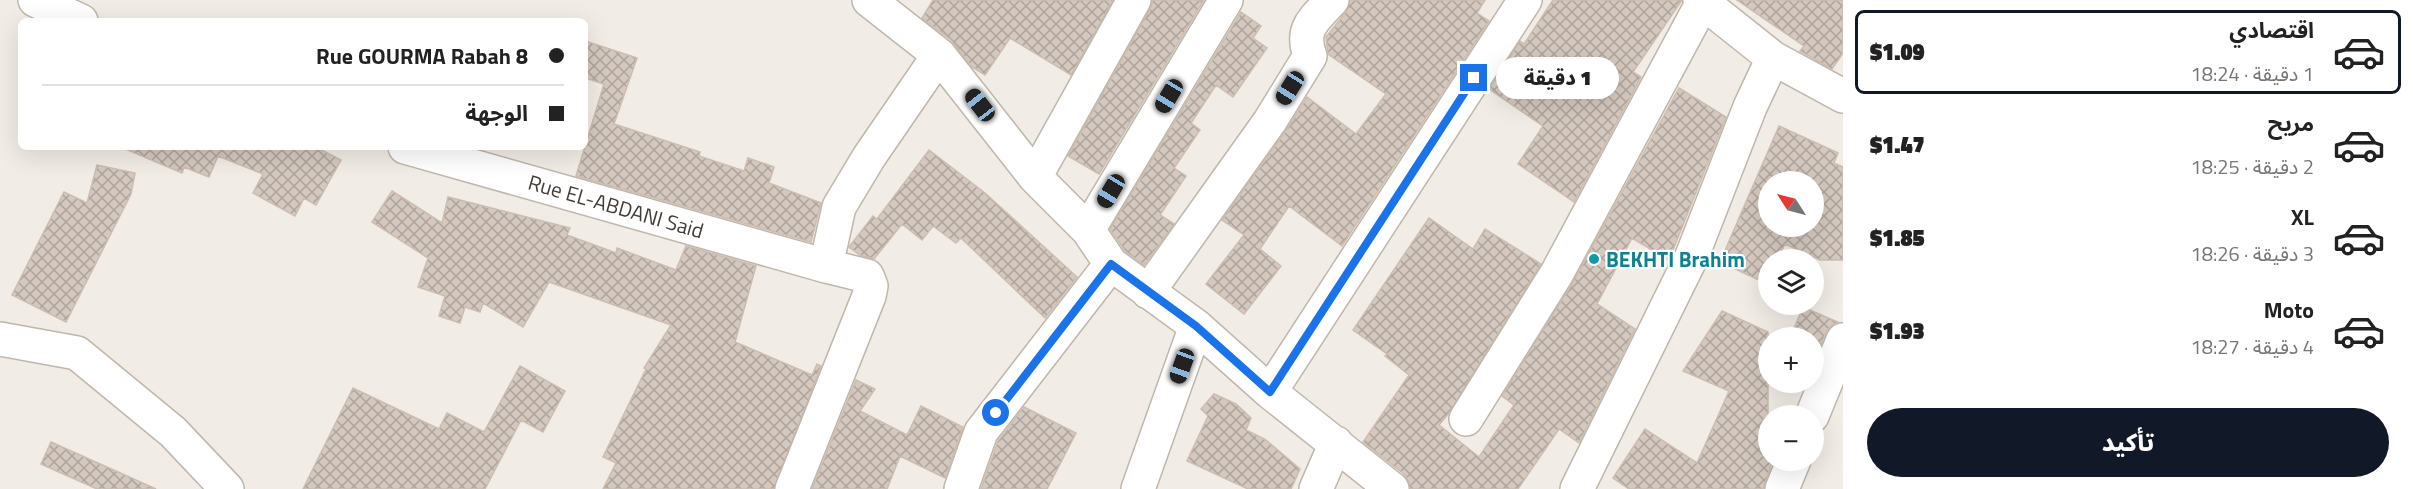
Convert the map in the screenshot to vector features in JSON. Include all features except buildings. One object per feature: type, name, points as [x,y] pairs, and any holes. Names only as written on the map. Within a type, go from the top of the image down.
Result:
[{"type":"street","points":[[35,0],[74,18]]},
{"type":"street","points":[[1035,177],[1134,0]]},
{"type":"street","points":[[1088,230],[1226,0]]},
{"type":"street","points":[[1148,292],[1270,120],[1310,56],[1305,44],[1307,28],[1332,0]]},
{"type":"street","points":[[1270,392],[1525,0]]},
{"type":"street","points":[[1466,419],[1557,273],[1702,1],[1773,58],[1843,96]]},
{"type":"street","points":[[881,4],[939,55],[1035,177],[1088,230],[1111,264],[1196,326],[1270,392],[1392,489]]},
{"type":"street","points":[[826,266],[839,207],[869,157],[939,55]]},
{"type":"street","points":[[1577,489],[1692,256],[1750,107],[1773,58]]},
{"type":"street","name":"Rue EL-ABDANI Said","points":[[416,150],[867,276],[871,286],[869,296],[792,489]]},
{"type":"street","points":[[961,489],[981,432],[1111,264]]},
{"type":"street","points":[[1138,489],[1196,326]]},
{"type":"street","points":[[0,339],[77,353],[173,432],[227,489]]},
{"type":"street","points":[[1816,405],[1843,340]]},
{"type":"street","points":[[1316,489],[1336,443]]},
{"type":"street","points":[[1782,489],[1789,471]]},
{"type":"place","name":"BEKHTI Brahim","points":[[1594,259]]},
{"type":"route","points":[[996,413],[1111,264],[1196,326],[1270,392],[1474,78]]}]
